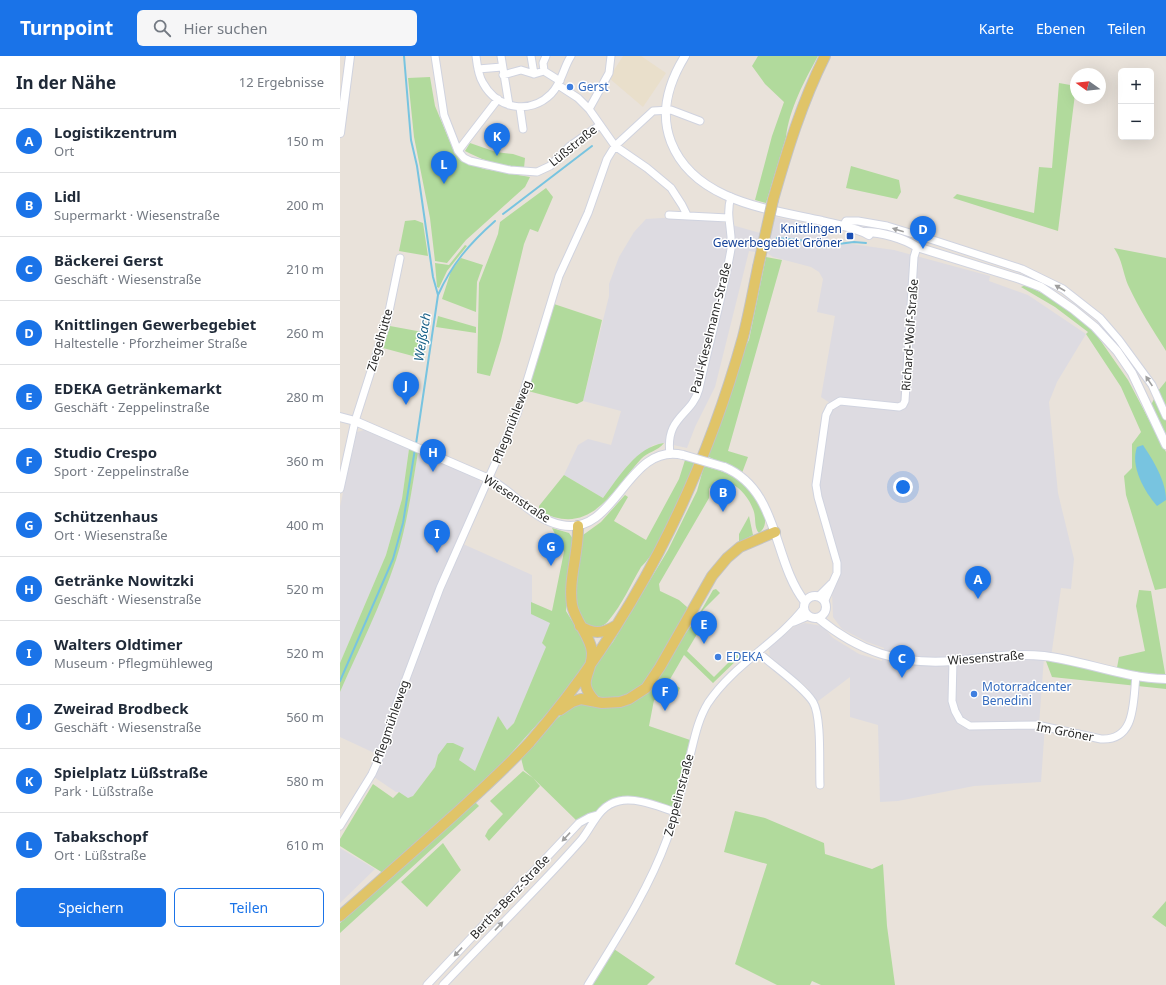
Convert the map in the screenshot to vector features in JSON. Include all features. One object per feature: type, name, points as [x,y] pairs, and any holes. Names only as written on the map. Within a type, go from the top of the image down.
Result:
[{"type":"main road","points":[[340,916],[508,765],[530,742],[601,651],[664,545],[690,490],[714,427],[743,336],[773,200],[796,124],[809,90],[825,56]]},
{"type":"main road","points":[[578,526],[571,592],[572,604],[592,652],[585,684],[589,694],[595,701]]},
{"type":"main road","points":[[553,714],[572,702],[581,700],[602,703],[620,702],[634,696],[646,688],[660,667],[703,591],[722,564],[740,547],[774,532]]},
{"type":"main road","points":[[580,626],[594,633],[605,632],[615,626]]},
{"type":"street","points":[[340,133],[350,56]]},
{"type":"street","points":[[435,56],[444,115],[458,151]]},
{"type":"street","points":[[476,56],[482,83],[490,93],[509,105],[520,108],[536,104],[544,99],[559,83],[570,57]]},
{"type":"street","points":[[501,56],[503,76],[509,105]]},
{"type":"street","points":[[531,56],[534,74]]},
{"type":"street","points":[[546,56],[543,63],[544,71],[578,98],[589,109],[615,146],[647,168],[671,188],[687,215]]},
{"type":"street","points":[[589,109],[609,73],[611,56]]},
{"type":"street","points":[[685,56],[674,74],[667,95],[666,109],[669,137],[675,154],[684,166],[703,184],[731,197],[764,208],[865,232],[871,236],[907,247],[917,247],[1041,287],[1073,309],[1095,327],[1132,373],[1166,446]]},
{"type":"street","points":[[478,69],[502,67]]},
{"type":"street","points":[[503,76],[521,70],[534,74],[544,71]]},
{"type":"street","points":[[458,151],[498,99]]},
{"type":"street","points":[[520,108],[523,128]]},
{"type":"street","points":[[615,146],[653,111],[666,109],[700,121]]},
{"type":"street","name":"Lüßstraße","points":[[458,151],[464,158],[480,164],[510,170],[537,172],[550,166],[570,146],[600,125]]},
{"type":"street","name":"Pflegmühleweg","points":[[340,826],[372,774],[381,754],[400,695],[440,588],[458,544],[489,479],[526,390],[559,276],[588,213],[608,159],[615,146]]},
{"type":"street","name":"Paul-Kieselmann-Straße","points":[[670,454],[669,441],[672,430],[698,393],[731,246],[728,218],[731,197]]},
{"type":"street","points":[[668,215],[728,218]]},
{"type":"street","points":[[843,226],[846,221],[858,221],[887,226],[1022,269],[1063,289],[1100,318],[1119,340],[1152,385],[1166,416]]},
{"type":"street","name":"Richard-Wolf-Straße","points":[[819,597],[833,583],[838,563],[818,497],[816,485],[826,414],[830,407],[840,401],[899,407],[903,405],[905,401],[914,257],[917,247]]},
{"type":"street","name":"Ziegelhütte","points":[[340,489],[355,421],[387,321],[400,258]]},
{"type":"street","name":"Wiesenstraße","points":[[340,417],[355,421],[489,479],[498,484],[541,517],[560,525],[578,526]]},
{"type":"street","points":[[578,526],[588,522],[604,510],[645,464],[662,455],[683,455],[724,467],[740,475],[754,489],[764,504],[788,572],[808,616],[821,616],[827,607],[819,597],[794,585]]},
{"type":"street","points":[[804,605],[819,597]]},
{"type":"street","name":"Zeppelinstraße","points":[[588,985],[642,896],[666,841],[676,812],[693,741],[699,722],[708,704],[726,681],[790,624],[804,605]]},
{"type":"street","name":"Zeppelinstraße","points":[[790,624],[808,616]]},
{"type":"street","name":"Wiesenstraße","points":[[821,616],[849,640],[884,656],[904,661],[953,661],[997,655],[1038,656],[1136,676],[1166,679]]},
{"type":"street","points":[[758,652],[803,691],[813,702],[818,721],[820,785]]},
{"type":"street","name":"Im Gröner","points":[[953,661],[952,701],[960,720],[970,726],[1037,724],[1111,740],[1118,737],[1125,731],[1130,721],[1136,676]]},
{"type":"street","name":"Bertha-Benz-Straße","points":[[444,985],[561,862],[583,837],[597,815],[610,805],[619,801],[653,805],[676,812]]},
{"type":"street","name":"Bertha-Benz-Straße","points":[[427,985],[579,823],[590,816],[597,815]]},
{"type":"shaded area","points":[[623,56],[641,56],[666,73],[643,107],[609,78]]},
{"type":"shaded area","points":[[678,217],[718,221],[760,233],[755,252],[749,251],[715,387],[695,427],[687,448],[664,443],[653,445],[629,464],[603,498],[564,475],[578,445],[588,439],[611,445],[621,411],[583,401],[609,296],[609,284],[619,257],[634,232],[646,219]]},
{"type":"shaded area","points":[[775,217],[824,227],[830,241],[894,250],[990,276],[989,281],[1028,295],[1086,334],[1057,382],[1049,402],[1058,493],[1074,559],[1071,589],[1061,588],[1051,657],[1044,657],[1039,725],[1045,725],[1041,782],[974,786],[898,801],[880,802],[878,725],[850,717],[850,677],[817,702],[807,687],[770,656],[770,647],[794,627],[805,623],[822,626],[833,638],[859,654],[882,661],[884,648],[867,642],[842,629],[833,617],[832,593],[838,580],[840,565],[821,496],[819,482],[830,414],[836,407],[821,397],[835,316],[817,312],[823,279],[819,272],[811,267],[773,257],[767,253]]},
{"type":"shaded area","points":[[364,430],[409,449],[402,499],[386,555],[340,663],[340,506],[357,432]]},
{"type":"shaded area","points":[[418,452],[478,478],[486,492],[463,544],[532,575],[532,609],[551,623],[542,643],[547,647],[514,723],[507,730],[498,716],[475,772],[459,760],[438,755],[435,767],[413,796],[408,798],[399,792],[396,792],[374,777],[383,757],[340,737],[340,692],[385,589],[396,558],[408,511]]},
{"type":"shaded area","points":[[340,848],[375,869],[340,903]]},
{"type":"green space","points":[[758,56],[818,56],[803,85],[790,116],[786,137],[766,203],[755,200],[772,136],[784,102],[765,84],[752,66]]},
{"type":"green space","points":[[430,77],[435,106],[455,154],[461,161],[484,169],[530,177],[525,187],[466,240],[447,263],[435,261],[430,218],[414,137],[408,78]]},
{"type":"green space","points":[[1059,83],[1070,85],[1070,104],[1074,104],[1058,231],[953,198],[957,194],[1034,213],[1039,167],[1052,168]]},
{"type":"green space","points":[[470,143],[496,152],[513,154],[525,158],[524,168],[501,165],[472,155],[465,151]]},
{"type":"green space","points":[[851,166],[899,180],[901,192],[897,199],[846,188]]},
{"type":"green space","points":[[546,188],[553,197],[538,232],[530,229],[524,244],[501,340],[490,376],[477,373],[479,283],[498,234],[500,222]]},
{"type":"green space","points":[[415,220],[423,223],[428,256],[399,251],[405,221]]},
{"type":"green space","points":[[465,245],[467,246],[447,271],[439,288],[437,287],[435,263],[449,265]]},
{"type":"green space","points":[[1114,248],[1166,258],[1166,351],[1132,294],[1119,257]]},
{"type":"green space","points":[[766,257],[782,260],[728,451],[748,457],[742,473],[707,456],[741,355],[749,340]]},
{"type":"green space","points":[[461,258],[483,265],[477,282],[476,312],[442,299],[451,271]]},
{"type":"green space","points":[[1026,285],[1059,302],[1091,327],[1128,380],[1166,452],[1166,588],[1155,590],[1126,495],[1124,476],[1132,468],[1132,444],[1141,432],[1121,387],[1086,334],[1088,332],[1055,307],[1021,287]]},
{"type":"green space","points":[[554,304],[602,320],[583,401],[577,404],[528,391]]},
{"type":"green space","points":[[438,316],[476,327],[476,333],[436,327]]},
{"type":"green space","points":[[390,326],[428,333],[424,359],[383,348]]},
{"type":"green space","points":[[1166,381],[1166,441],[1151,405],[1158,391]]},
{"type":"green space","points":[[664,443],[659,448],[643,457],[609,497],[598,508],[586,515],[573,519],[557,518],[539,511],[539,506],[564,475],[603,498],[629,464],[645,450]]},
{"type":"green space","points":[[409,449],[418,452],[409,506],[400,547],[384,594],[340,692],[340,663],[386,555],[402,499]]},
{"type":"green space","points":[[685,460],[695,463],[665,533],[649,558],[641,567],[614,614],[603,625],[593,628],[590,627],[582,622],[578,613],[576,600],[577,571],[583,535],[601,522],[625,495],[628,497],[614,521],[646,540],[679,479]]},
{"type":"green space","points":[[704,466],[730,474],[746,486],[759,502],[763,511],[765,519],[764,527],[759,533],[757,531],[752,506],[739,489],[728,482],[715,481],[709,489],[709,498],[659,584],[660,591],[679,600],[687,607],[683,619],[651,674],[641,686],[630,694],[618,699],[605,699],[591,692],[590,677],[592,669],[613,642],[668,550],[697,491]]},
{"type":"green space","points":[[749,516],[753,535],[739,542],[739,534]]},
{"type":"green space","points":[[552,528],[569,533],[573,539],[566,611],[588,647],[587,661],[584,668],[549,711],[505,760],[449,815],[383,873],[340,846],[340,839],[373,784],[393,798],[399,792],[408,798],[413,796],[435,767],[438,755],[447,743],[453,743],[464,748],[459,760],[475,771],[498,716],[507,730],[514,723],[546,647],[542,643],[550,623],[531,614],[531,602],[552,611],[564,552]]},
{"type":"green space","points":[[716,589],[720,593],[703,610],[701,615],[706,619],[687,651],[714,677],[739,652],[741,656],[713,683],[684,655],[669,681],[680,688],[674,701],[668,694],[661,701],[654,700],[649,726],[693,741],[676,812],[619,801],[579,823],[524,770],[521,758],[547,727],[573,705],[640,698],[698,616],[713,590]]},
{"type":"green space","points":[[1139,590],[1151,591],[1166,679],[1166,689],[1052,677],[1044,656],[1116,673],[1119,657],[1145,651],[1136,606]]},
{"type":"green space","points":[[523,771],[533,778],[540,786],[489,841],[485,836],[488,830],[503,814],[490,801]]},
{"type":"green space","points":[[475,802],[479,806],[340,933],[340,923]]},
{"type":"green space","points":[[735,811],[765,818],[824,843],[825,854],[872,869],[883,864],[887,926],[895,985],[821,985],[812,981],[810,985],[777,985],[735,964],[767,864],[724,852]]},
{"type":"green space","points":[[443,843],[461,870],[427,907],[401,882]]},
{"type":"green space","points":[[1166,901],[1166,927],[1152,917]]},
{"type":"green space","points":[[611,947],[655,977],[647,985],[588,985]]},
{"type":"water","points":[[1143,445],[1155,464],[1164,486],[1166,500],[1157,506],[1143,486],[1135,462],[1137,447]]},
{"type":"waterway","name":"Weißach","points":[[404,56],[411,140],[417,166],[433,277],[438,295],[416,444]]},
{"type":"waterway","points":[[503,214],[592,146]]},
{"type":"waterway","points":[[438,295],[455,264],[469,246],[495,221]]},
{"type":"waterway","points":[[777,238],[838,244],[854,242],[866,243]]},
{"type":"waterway","name":"Weißach","points":[[340,681],[393,559],[403,523],[415,449]]},
{"type":"place","name":"Gerst","points":[[570,87]]},
{"type":"place","name":"Spielplatz Lüßstraße","points":[[497,156]]},
{"type":"place","name":"Tabakschopf","points":[[444,184]]},
{"type":"place","name":"Knittlingen Gewerbegebiet Gröner","points":[[850,236]]},
{"type":"place","name":"Knittlingen Gewerbegebiet","points":[[923,249]]},
{"type":"place","name":"Zweirad Brodbeck","points":[[406,405]]},
{"type":"place","name":"Getränke Nowitzki","points":[[433,472]]},
{"type":"place","name":"Lidl","points":[[723,512]]},
{"type":"place","name":"Walters Oldtimer","points":[[437,553]]},
{"type":"place","name":"Schützenhaus","points":[[551,566]]},
{"type":"place","name":"Logistikzentrum","points":[[978,599]]},
{"type":"place","name":"EDEKA Getränkemarkt","points":[[704,644]]},
{"type":"place","name":"EDEKA","points":[[718,657]]},
{"type":"place","name":"Bäckerei Gerst","points":[[902,678]]},
{"type":"place","name":"Motorradcenter Benedini","points":[[974,694]]},
{"type":"place","name":"Studio Crespo","points":[[665,711]]}]
